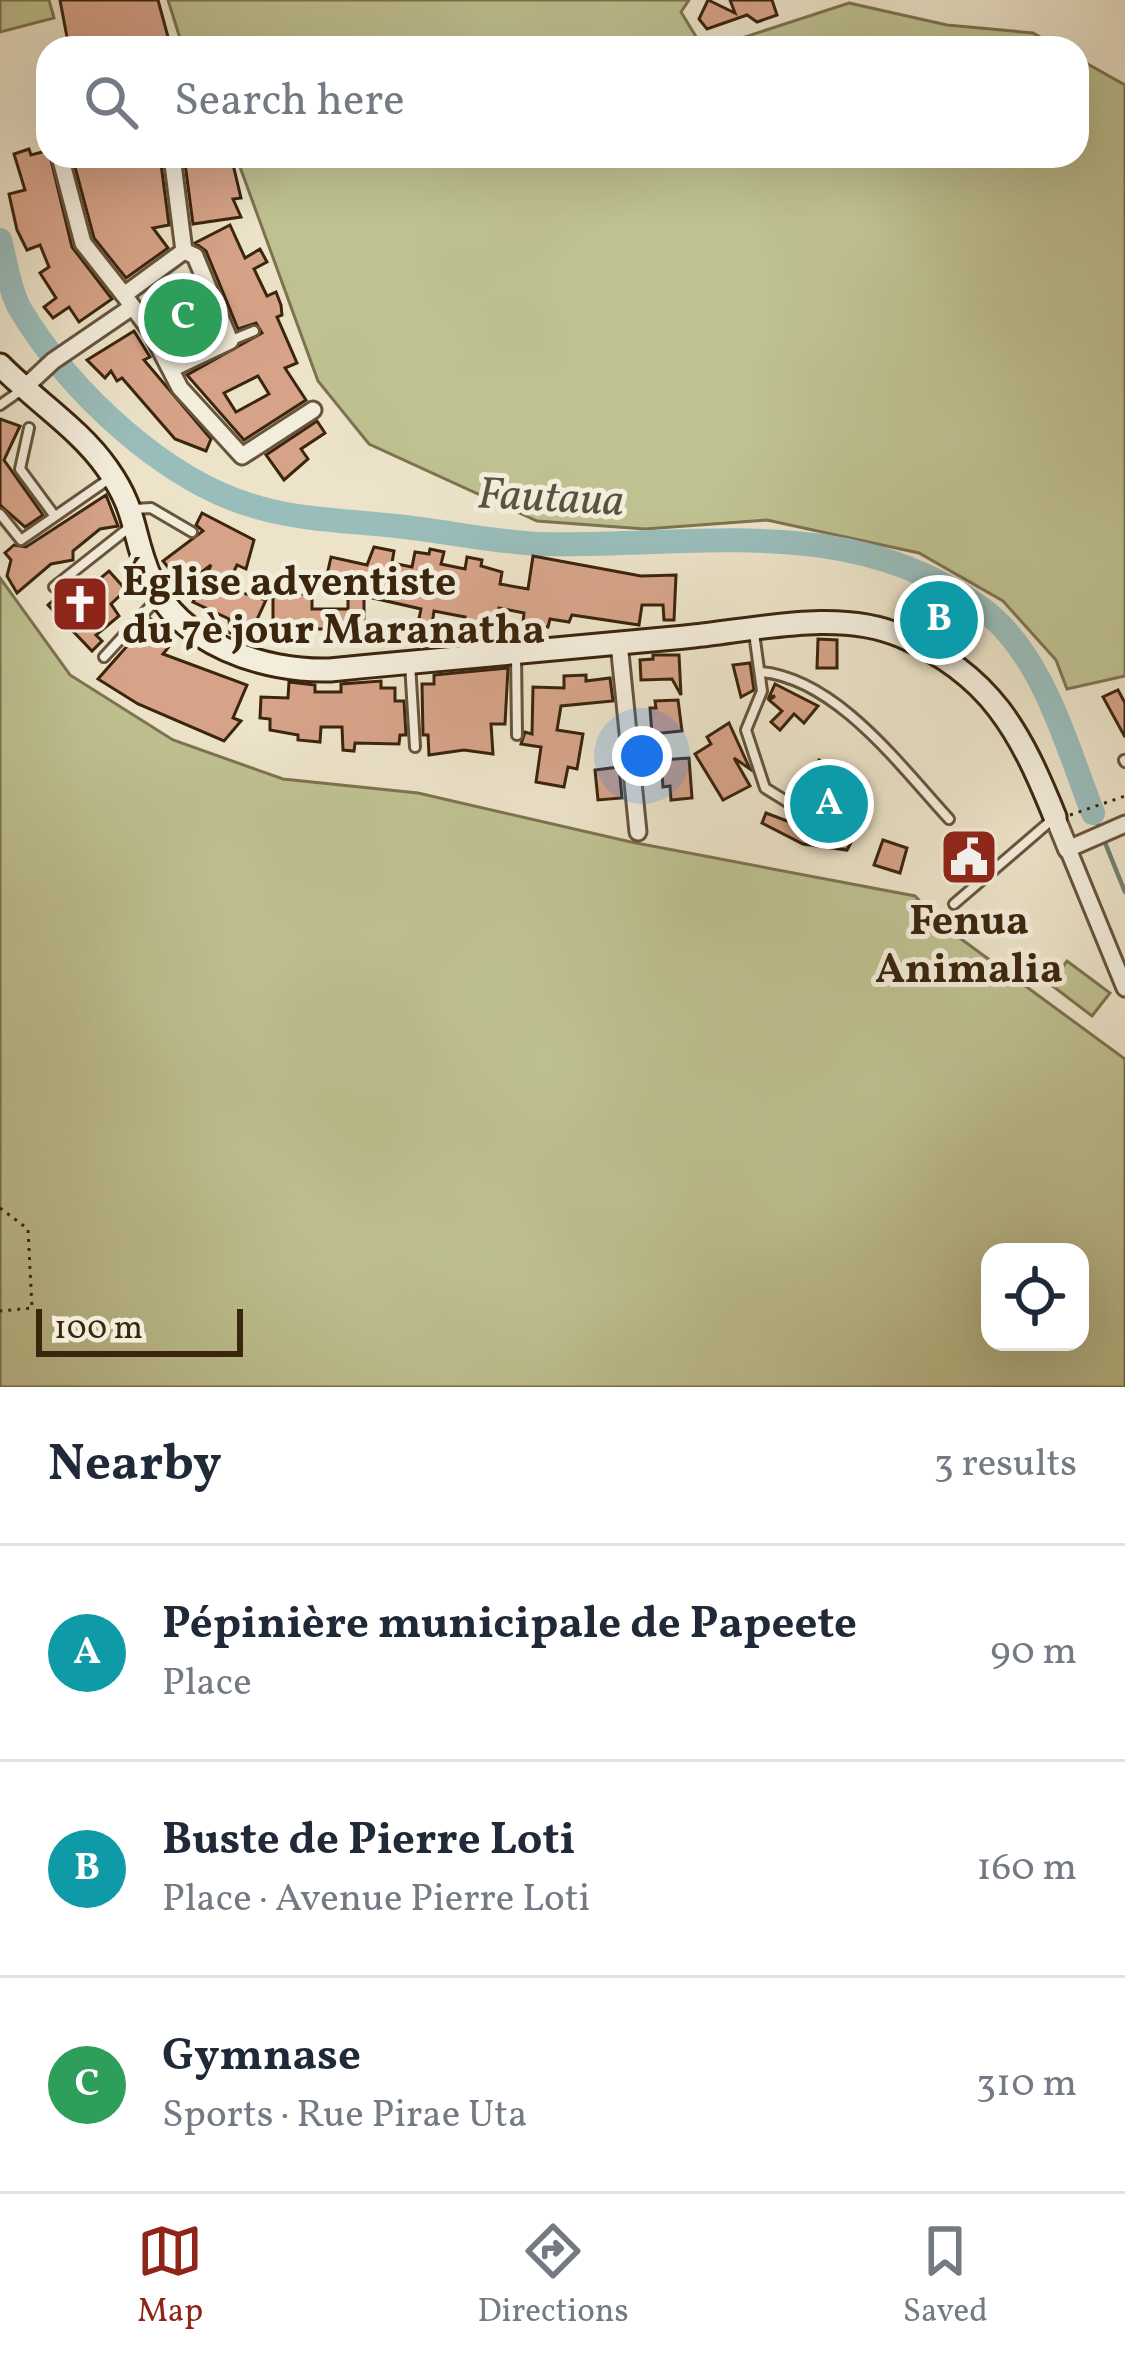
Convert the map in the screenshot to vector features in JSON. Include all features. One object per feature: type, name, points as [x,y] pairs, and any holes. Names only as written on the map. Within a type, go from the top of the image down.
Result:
[{"type":"main road","points":[[0,365],[112,476],[135,516],[159,597],[202,635],[265,666],[330,670],[754,629],[858,624],[923,646],[982,690],[1014,723],[1064,816]]},
{"type":"street","points":[[63,168],[83,243],[128,301],[180,388],[242,456],[313,410]]},
{"type":"street","points":[[174,168],[184,251]]},
{"type":"street","points":[[23,389],[90,337],[184,251]]},
{"type":"street","points":[[171,369],[230,341],[195,256],[184,251]]},
{"type":"street","points":[[619,643],[638,832]]},
{"type":"street","points":[[1064,816],[1068,849],[1125,988]]},
{"type":"street","points":[[1068,849],[1124,824]]},
{"type":"lane","points":[[230,341],[254,331]]},
{"type":"lane","points":[[0,405],[23,389]]},
{"type":"lane","points":[[29,428],[20,469],[54,514]]},
{"type":"lane","points":[[0,514],[21,541],[112,476]]},
{"type":"lane","points":[[54,586],[135,516],[151,508],[192,532]]},
{"type":"lane","points":[[104,657],[159,597]]},
{"type":"lane","points":[[754,629],[761,672],[759,705],[746,730],[765,788],[794,806]]},
{"type":"lane","points":[[516,652],[517,735]]},
{"type":"lane","points":[[410,661],[415,747]]},
{"type":"lane","points":[[761,672],[790,677],[856,722],[949,819]]},
{"type":"lane","points":[[954,904],[1064,816]]},
{"type":"path","points":[[1064,816],[1125,796]]},
{"type":"path","points":[[0,1208],[28,1229],[32,1308],[0,1311]]},
{"type":"green space","points":[[0,0],[49,0],[54,18],[0,32]]},
{"type":"green space","points":[[168,0],[689,0],[681,12],[696,36],[179,36]]},
{"type":"green space","points":[[849,3],[947,25],[1038,36],[748,36]]},
{"type":"green space","points":[[1089,65],[1125,85],[1125,676],[1067,689],[1056,660],[1003,601],[919,553],[767,520],[645,529],[537,521],[369,444],[318,381],[240,168],[1089,168]]},
{"type":"green space","points":[[0,578],[70,675],[173,740],[283,779],[418,793],[631,842],[915,896],[942,925],[1125,1059],[1125,1387],[0,1387]]},
{"type":"green space","points":[[1067,961],[1110,993],[1092,1016],[1050,984]]},
{"type":"building","points":[[60,0],[158,0],[168,36],[67,36]]},
{"type":"building","points":[[708,0],[735,13],[730,0],[772,0],[777,15],[757,22],[747,15],[707,29],[699,19]]},
{"type":"building","points":[[29,149],[31,155],[36,154],[36,168],[53,168],[72,247],[112,299],[79,322],[69,307],[53,318],[44,307],[56,298],[40,273],[49,267],[40,245],[27,250],[17,230],[9,194],[25,190],[14,154]]},
{"type":"building","points":[[75,168],[162,168],[169,225],[153,228],[168,248],[126,278],[94,238]]},
{"type":"building","points":[[186,168],[234,168],[241,198],[233,199],[241,217],[193,224]]},
{"type":"building","points":[[230,225],[245,258],[260,249],[267,262],[254,269],[267,296],[276,292],[282,315],[277,317],[297,363],[285,368],[306,400],[244,440],[187,375],[262,333],[256,323],[238,329],[206,251],[195,243]],"holes":[[[258,376],[269,394],[236,412],[224,393]]]},
{"type":"building","points":[[192,279],[215,335],[176,353],[147,301]]},
{"type":"building","points":[[134,331],[150,357],[144,360],[211,439],[206,451],[175,439],[122,378],[117,381],[111,371],[105,378],[87,360]]},
{"type":"building","points":[[0,419],[20,426],[4,460],[43,515],[25,527],[0,505]]},
{"type":"building","points":[[317,421],[325,433],[301,449],[308,459],[284,480],[266,455]]},
{"type":"building","points":[[106,495],[118,526],[100,529],[73,551],[73,560],[51,564],[17,593],[7,576],[11,560],[5,553],[14,545],[26,547]]},
{"type":"building","points":[[202,513],[254,540],[246,569],[237,565],[226,588],[266,600],[248,639],[230,633],[229,619],[193,602],[211,565],[183,586],[163,561],[203,531],[196,525]]},
{"type":"building","points":[[374,547],[394,551],[392,563],[412,567],[415,552],[429,554],[430,549],[444,552],[441,564],[465,569],[467,557],[482,560],[481,566],[502,572],[500,584],[528,589],[533,556],[641,576],[676,575],[674,620],[664,620],[663,605],[642,605],[639,625],[572,615],[569,622],[550,619],[548,627],[523,623],[524,613],[499,608],[497,618],[487,617],[485,626],[476,625],[474,637],[462,635],[465,617],[434,611],[431,631],[417,628],[421,609],[364,596],[364,639],[335,639],[334,629],[273,629],[273,594],[312,594],[312,609],[348,609],[348,588],[325,584],[331,557],[367,565]]},
{"type":"building","name":"Église adventiste du 7è jour Maranatha","points":[[109,571],[126,590],[111,604],[119,616],[96,635],[102,641],[92,651],[48,605],[59,595],[63,600],[73,592],[78,597]]},
{"type":"building","points":[[151,619],[175,639],[163,654],[247,685],[233,718],[241,721],[224,741],[138,704],[98,679]]},
{"type":"building","points":[[818,639],[837,640],[837,668],[817,668]]},
{"type":"building","points":[[653,655],[679,655],[681,695],[672,679],[641,680],[640,660],[653,659]]},
{"type":"building","points":[[750,663],[754,690],[741,697],[733,665]]},
{"type":"building","points":[[508,668],[505,724],[491,724],[493,754],[464,750],[429,755],[428,735],[423,735],[422,684],[434,684],[434,675]]},
{"type":"building","points":[[586,675],[586,681],[610,678],[613,701],[561,706],[557,730],[583,734],[577,769],[568,767],[564,787],[536,782],[541,747],[521,744],[525,732],[532,734],[533,687],[564,688],[564,676]]},
{"type":"building","points":[[381,681],[381,688],[395,688],[395,701],[404,701],[406,735],[400,735],[399,744],[355,743],[354,751],[343,750],[342,727],[321,727],[320,742],[298,740],[298,735],[270,730],[270,719],[260,718],[261,697],[288,698],[289,682],[315,685],[315,692],[341,692],[341,684]]},
{"type":"building","points":[[775,684],[818,706],[804,723],[794,714],[780,730],[771,722],[782,711],[769,700],[775,696],[769,697]]},
{"type":"building","points":[[1118,690],[1125,703],[1125,737],[1103,697]]},
{"type":"building","points":[[678,700],[682,731],[652,734],[650,708],[656,708],[655,701]]},
{"type":"building","points":[[729,723],[750,769],[734,758],[750,786],[723,800],[695,754],[711,744],[707,737]]},
{"type":"building","points":[[689,758],[692,798],[671,800],[670,786],[663,787],[661,760]]},
{"type":"building","points":[[819,760],[865,784],[856,801],[870,807],[847,850],[803,844],[762,823],[766,813],[787,821],[800,811],[798,799]]},
{"type":"building","points":[[619,767],[622,798],[598,800],[595,770]]},
{"type":"building","points":[[883,840],[907,848],[900,873],[874,865]]},
{"type":"waterway","name":"Fautaua","points":[[0,240],[16,301],[65,372],[156,456],[225,496],[295,516],[523,543],[711,540],[823,546],[877,558],[930,578],[981,608],[1021,649],[1050,702],[1093,813]]},
{"type":"waterway","points":[[1093,813],[1125,892]]},
{"type":"place","name":"Gymnase","points":[[183,318]]},
{"type":"place","name":"Église adventiste du 7è jour Maranatha","points":[[80,604]]},
{"type":"place","name":"Buste de Pierre Loti","points":[[939,620]]},
{"type":"place","name":"Pépinière municipale de Papeete","points":[[829,804]]},
{"type":"place","name":"Fenua Animalia","points":[[969,857]]}]
